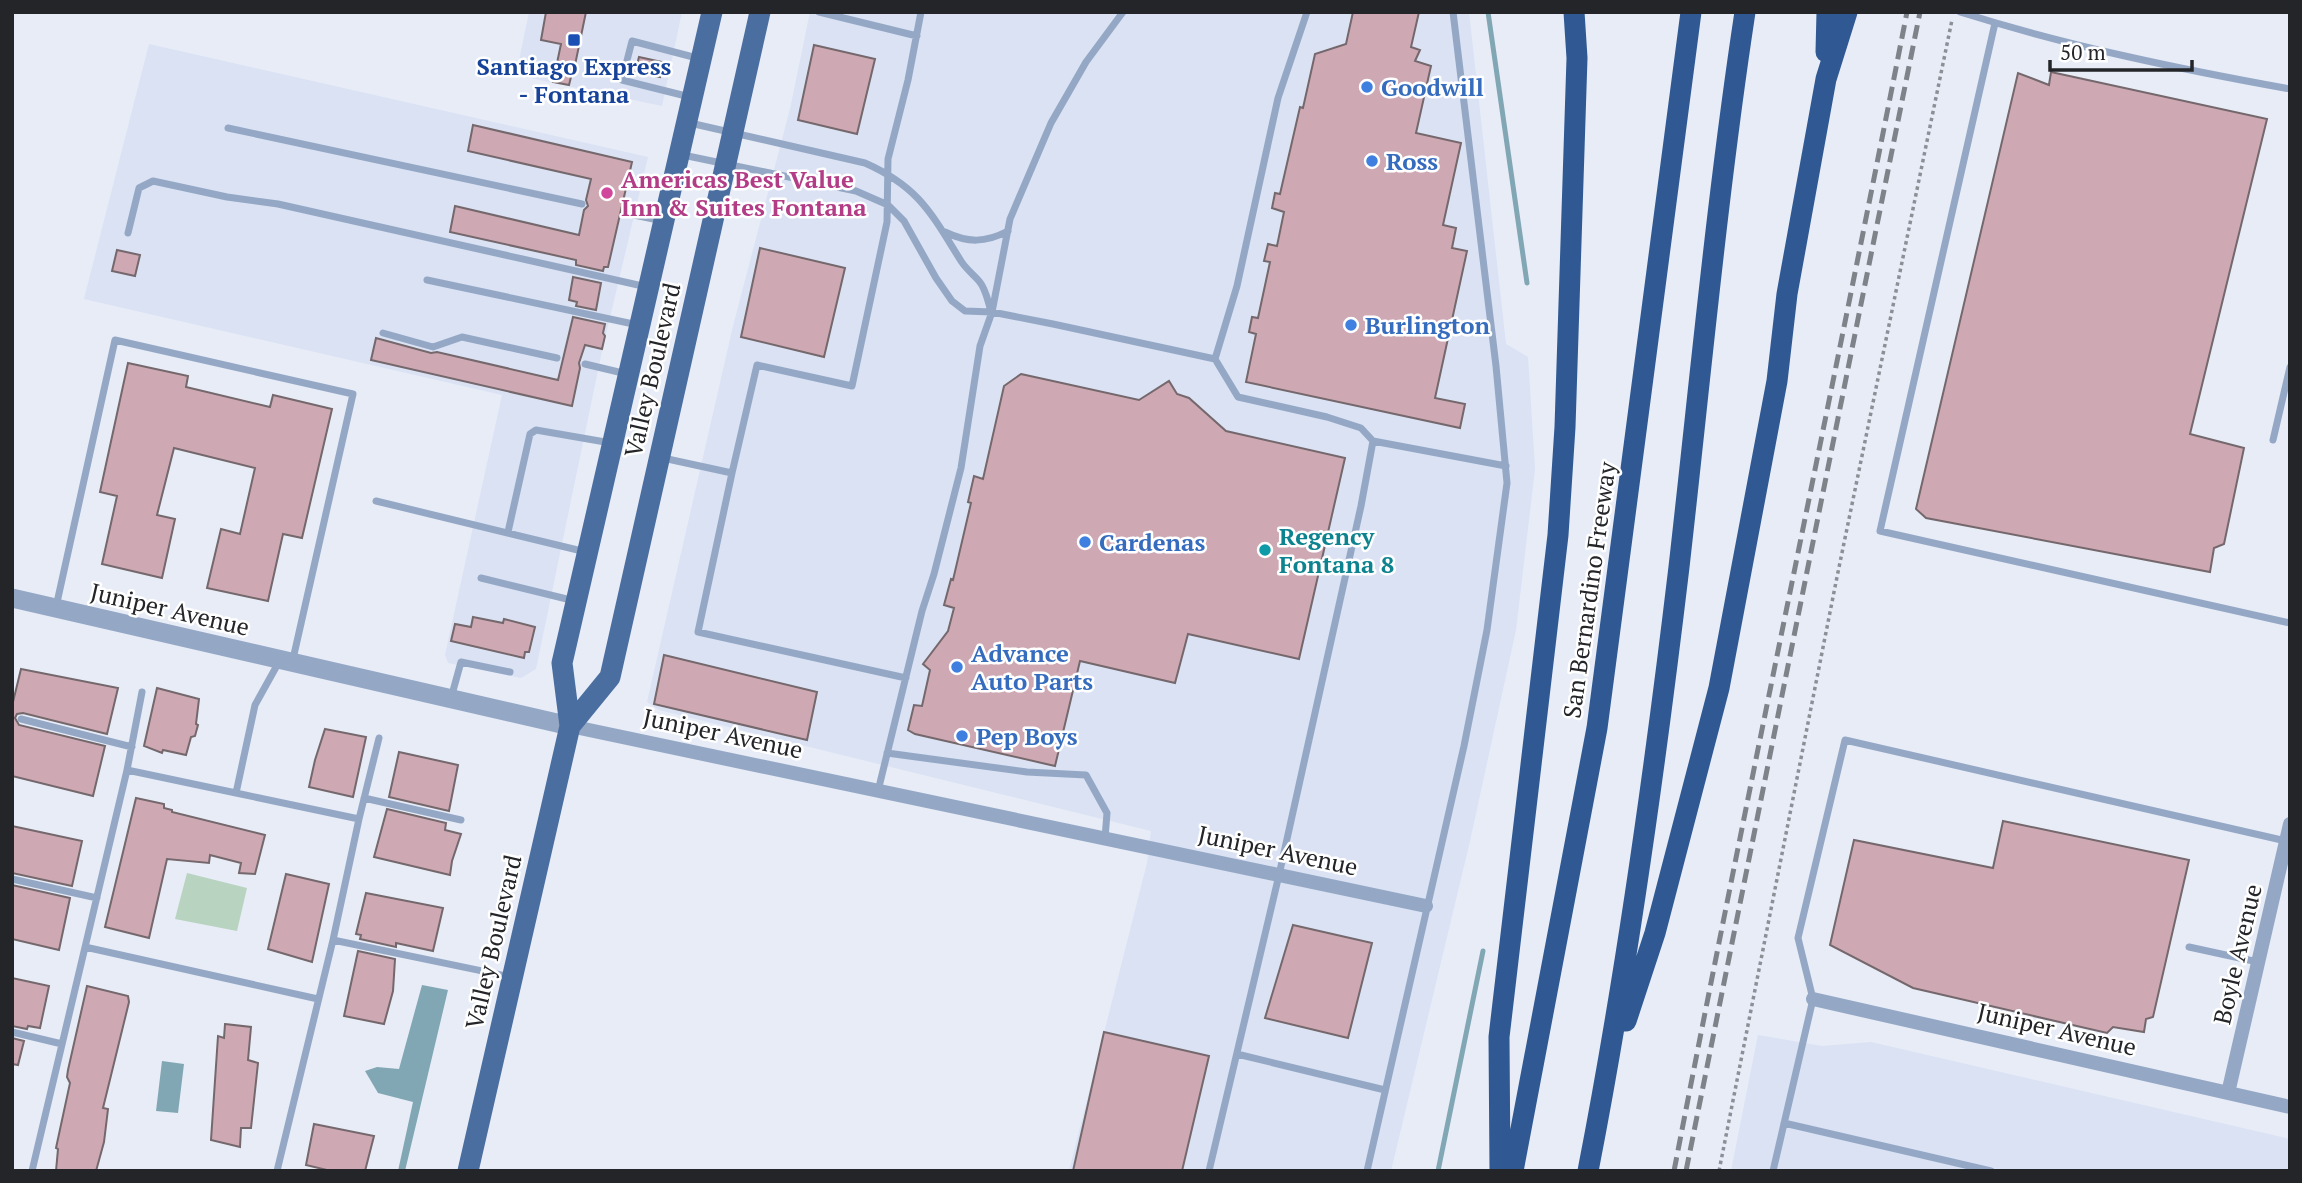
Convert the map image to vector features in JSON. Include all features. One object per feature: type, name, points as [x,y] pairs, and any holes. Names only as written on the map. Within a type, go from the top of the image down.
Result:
[{"type":"highway","points":[[1500,1171],[1499,1037],[1558,535],[1565,427],[1577,58],[1574,12]]},
{"type":"highway","points":[[1577,58],[1586,12]]},
{"type":"highway","name":"San Bernardino Freeway","points":[[1513,1171],[1597,728],[1691,12]]},
{"type":"highway","points":[[1588,1171],[1606,1079],[1646,832],[1679,566],[1725,140],[1745,12]]},
{"type":"highway","points":[[1826,79],[1827,12]]},
{"type":"highway","points":[[1606,1079],[1655,933],[1719,688],[1777,381],[1787,294],[1826,79],[1847,12]]},
{"type":"main road","name":"Valley Boulevard","points":[[468,1171],[570,726],[562,663],[712,12]]},
{"type":"main road","name":"Valley Boulevard","points":[[570,726],[610,677],[760,12]]},
{"type":"street","name":"Juniper Avenue","points":[[12,598],[570,726],[1426,906]]},
{"type":"street","name":"Boyle Avenue","points":[[2228,1093],[2290,824]]},
{"type":"street","name":"Juniper Avenue","points":[[1813,999],[2290,1107]]},
{"type":"lane","points":[[819,12],[917,36]]},
{"type":"lane","points":[[906,678],[698,632],[757,365],[852,386],[887,222],[888,159],[921,12]]},
{"type":"lane","points":[[878,791],[961,468],[980,346],[992,312],[1010,219],[1051,123],[1086,62],[1123,12]]},
{"type":"lane","points":[[1214,359],[1237,286],[1278,98],[1307,12]]},
{"type":"lane","points":[[1367,1171],[1464,746],[1487,630],[1507,483],[1453,12]]},
{"type":"lane","points":[[1960,12],[2162,66],[2290,89]]},
{"type":"lane","points":[[1996,23],[1880,531],[2290,623]]},
{"type":"lane","points":[[693,97],[622,80],[632,41],[701,59]]},
{"type":"lane","points":[[687,122],[864,163],[888,173],[924,202],[963,265],[982,284],[992,312]]},
{"type":"lane","points":[[228,128],[582,204]]},
{"type":"lane","points":[[679,154],[856,191],[888,205],[904,221],[952,301],[965,311],[992,312],[1214,359],[1238,397],[1327,417],[1361,428],[1373,441],[1506,466]]},
{"type":"lane","points":[[128,233],[139,188],[153,181],[227,197],[278,204],[648,288]]},
{"type":"lane","points":[[634,215],[663,221]]},
{"type":"lane","points":[[944,231],[969,241],[982,241],[1007,232]]},
{"type":"lane","points":[[427,280],[639,326]]},
{"type":"lane","points":[[383,333],[433,347],[462,337],[557,358]]},
{"type":"lane","points":[[55,608],[115,340],[354,394],[286,661],[255,705],[236,793]]},
{"type":"lane","points":[[585,365],[627,374]]},
{"type":"lane","points":[[2273,440],[2290,367]]},
{"type":"lane","points":[[508,532],[533,431],[536,429],[612,443]]},
{"type":"lane","points":[[1209,1171],[1279,875],[1373,441]]},
{"type":"lane","points":[[659,457],[732,473]]},
{"type":"lane","points":[[376,500],[587,552]]},
{"type":"lane","points":[[481,578],[576,601]]},
{"type":"lane","points":[[450,699],[461,662],[510,672]]},
{"type":"lane","points":[[32,1171],[127,770],[142,692]]},
{"type":"lane","points":[[21,719],[132,747]]},
{"type":"lane","points":[[276,1171],[379,738]]},
{"type":"lane","points":[[1773,1171],[1813,999],[1798,938],[1845,740],[2286,841]]},
{"type":"lane","points":[[887,753],[1027,772],[1086,775],[1107,813],[1105,838]]},
{"type":"lane","points":[[127,770],[359,819]]},
{"type":"lane","points":[[364,798],[461,820]]},
{"type":"lane","points":[[12,879],[97,898]]},
{"type":"lane","points":[[333,940],[511,977]]},
{"type":"lane","points":[[85,947],[318,999]]},
{"type":"lane","points":[[2189,947],[2258,962]]},
{"type":"lane","points":[[12,1032],[62,1044]]},
{"type":"lane","points":[[1237,1054],[1385,1090]]},
{"type":"lane","points":[[1784,1123],[1991,1171]]},
{"type":"path","points":[[1718,1171],[1954,12]]},
{"type":"shaded area","points":[[529,12],[682,12],[662,106],[516,75]]},
{"type":"shaded area","points":[[810,12],[1469,12],[1506,344],[1528,357],[1535,469],[1516,630],[1470,841],[1391,1171],[1069,1171],[1147,863],[1151,831],[659,710],[647,702],[733,326],[790,109]]},
{"type":"shaded area","points":[[149,44],[648,157],[602,351],[536,669],[521,678],[448,663],[445,655],[502,395],[84,299]]},
{"type":"shaded area","points":[[422,985],[448,990],[405,1171],[398,1171],[413,1102],[378,1093],[365,1071],[377,1067],[399,1069]]},
{"type":"shaded area","points":[[1758,1035],[1822,1046],[1871,1042],[2290,1139],[2290,1171],[1731,1171]]},
{"type":"shaded area","points":[[162,1061],[184,1064],[178,1113],[156,1111]]},
{"type":"green space","points":[[187,873],[247,888],[237,931],[175,919]]},
{"type":"building","points":[[546,12],[586,12],[569,85],[553,82],[561,44],[541,40]]},
{"type":"building","points":[[1353,12],[1419,12],[1411,47],[1420,50],[1415,61],[1431,66],[1416,133],[1461,143],[1443,225],[1456,228],[1452,248],[1467,251],[1435,398],[1465,404],[1460,428],[1246,382],[1256,334],[1249,332],[1252,317],[1258,318],[1270,262],[1264,261],[1268,244],[1277,246],[1284,212],[1272,208],[1275,193],[1280,194],[1315,54],[1346,44]]},
{"type":"building","points":[[814,45],[875,59],[857,134],[798,120]]},
{"type":"building","points":[[639,57],[662,62],[660,77],[635,72]]},
{"type":"building","points":[[2051,72],[2267,119],[2190,434],[2244,448],[2224,544],[2214,548],[2210,572],[1926,518],[1916,509],[2018,73],[2049,85]]},
{"type":"building","name":"Americas Best Value Inn & Suites Fontana","points":[[473,125],[632,162],[608,267],[604,267],[603,271],[576,265],[576,260],[450,232],[455,206],[579,235],[584,210],[588,206],[586,200],[591,179],[468,151]]},
{"type":"building","points":[[760,248],[845,268],[824,357],[741,337]]},
{"type":"building","points":[[117,250],[140,255],[135,276],[112,271]]},
{"type":"building","points":[[573,277],[601,283],[596,310],[576,306],[577,302],[569,300]]},
{"type":"building","points":[[573,317],[605,324],[605,336],[602,349],[585,345],[579,363],[572,406],[371,360],[376,338],[431,353],[437,352],[558,380]]},
{"type":"building","points":[[128,363],[188,376],[186,387],[270,407],[273,395],[332,409],[302,538],[283,534],[268,601],[207,588],[221,529],[240,534],[255,468],[174,448],[157,515],[175,519],[162,578],[102,564],[117,496],[100,492]]},
{"type":"building","points":[[1021,374],[1139,400],[1169,381],[1177,394],[1189,398],[1226,431],[1345,458],[1299,659],[1188,634],[1175,683],[1080,661],[1055,766],[915,734],[908,730],[914,705],[922,706],[930,670],[923,664],[948,631],[954,608],[944,605],[951,579],[953,580],[971,503],[968,502],[974,476],[983,479],[1004,386]]},
{"type":"building","points":[[473,617],[503,623],[504,619],[535,627],[529,652],[525,652],[524,658],[451,641],[455,624],[471,627]]},
{"type":"building","points":[[664,655],[817,692],[807,740],[654,704]]},
{"type":"building","points":[[21,669],[118,688],[107,734],[23,713],[17,714],[15,718],[19,725],[105,746],[93,796],[12,776],[12,706]]},
{"type":"building","points":[[157,688],[199,699],[198,725],[186,755],[163,750],[162,753],[144,746]]},
{"type":"building","points":[[325,729],[366,737],[353,797],[309,787]]},
{"type":"building","points":[[399,752],[458,765],[449,811],[389,797]]},
{"type":"building","points":[[136,798],[164,804],[164,808],[172,812],[265,835],[255,874],[239,873],[241,863],[210,855],[209,863],[167,859],[149,938],[105,927]]},
{"type":"building","points":[[387,809],[446,823],[445,830],[461,834],[450,875],[374,857]]},
{"type":"building","points":[[2003,821],[2189,860],[2153,1017],[2146,1019],[2144,1032],[2113,1027],[2107,1033],[1913,988],[1830,945],[1854,840],[1993,868]]},
{"type":"building","points":[[12,826],[82,841],[72,886],[12,873]]},
{"type":"building","points":[[286,874],[329,884],[312,962],[268,949]]},
{"type":"building","points":[[12,885],[70,898],[59,950],[12,939]]},
{"type":"building","points":[[366,893],[443,908],[433,951],[360,939],[361,935],[356,934]]},
{"type":"building","points":[[1293,925],[1372,943],[1348,1038],[1265,1018]]},
{"type":"building","points":[[358,951],[395,959],[393,991],[384,1024],[344,1016]]},
{"type":"building","points":[[12,978],[49,986],[40,1028],[12,1026]]},
{"type":"building","points":[[87,986],[128,996],[129,1002],[103,1108],[108,1109],[104,1142],[96,1171],[56,1171],[56,1148],[70,1083],[68,1070]]},
{"type":"building","points":[[225,1024],[251,1027],[248,1060],[258,1063],[251,1128],[241,1128],[240,1147],[211,1140],[218,1036],[224,1038]]},
{"type":"building","points":[[1104,1032],[1209,1056],[1182,1171],[1073,1171]]},
{"type":"building","points":[[12,1038],[24,1041],[18,1065],[12,1064]]},
{"type":"building","points":[[314,1124],[374,1136],[365,1171],[331,1171],[306,1165]]},
{"type":"waterway","points":[[1488,12],[1527,283]]},
{"type":"waterway","points":[[1438,1171],[1483,951]]},
{"type":"railway","points":[[1674,1171],[1907,12]]},
{"type":"railway","points":[[1686,1171],[1920,12]]},
{"type":"place","name":"Santiago Express - Fontana","points":[[574,40]]},
{"type":"place","name":"Goodwill","points":[[1367,87]]},
{"type":"place","name":"Ross","points":[[1372,161]]},
{"type":"place","name":"Americas Best Value Inn & Suites Fontana","points":[[607,193]]},
{"type":"place","name":"Burlington","points":[[1351,325]]},
{"type":"place","name":"Cardenas","points":[[1085,542]]},
{"type":"place","name":"Regency Fontana 8","points":[[1265,550]]},
{"type":"place","name":"Advance Auto Parts","points":[[957,667]]},
{"type":"place","name":"Pep Boys","points":[[962,736]]}]
